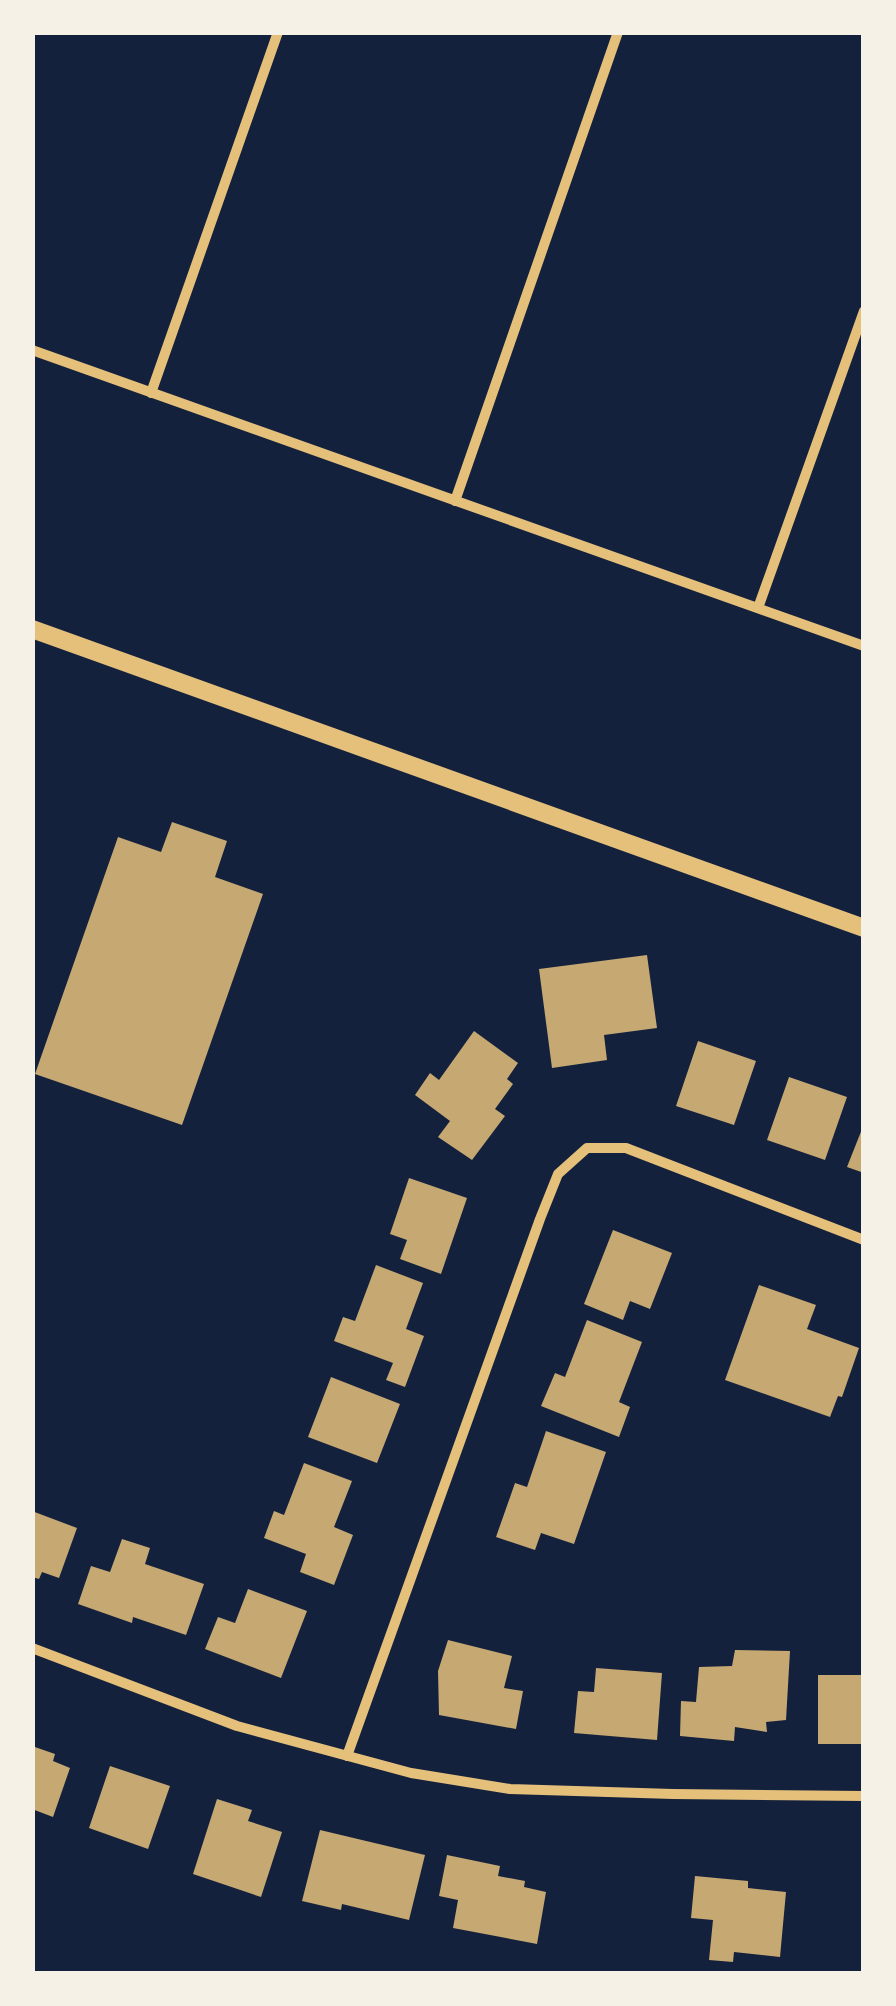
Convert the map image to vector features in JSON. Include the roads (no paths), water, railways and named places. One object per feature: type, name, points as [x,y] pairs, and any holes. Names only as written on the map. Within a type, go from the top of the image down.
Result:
[{"type":"street","points":[[151,392],[278,32]]},
{"type":"street","points":[[455,501],[618,32]]},
{"type":"street","points":[[758,608],[864,311]]},
{"type":"street","points":[[32,350],[864,646]]},
{"type":"street","points":[[32,629],[864,928]]},
{"type":"street","points":[[347,1756],[558,1174],[587,1148],[626,1148],[864,1240]]},
{"type":"street","points":[[32,1648],[237,1726],[410,1774],[510,1788],[864,1796]]}]
